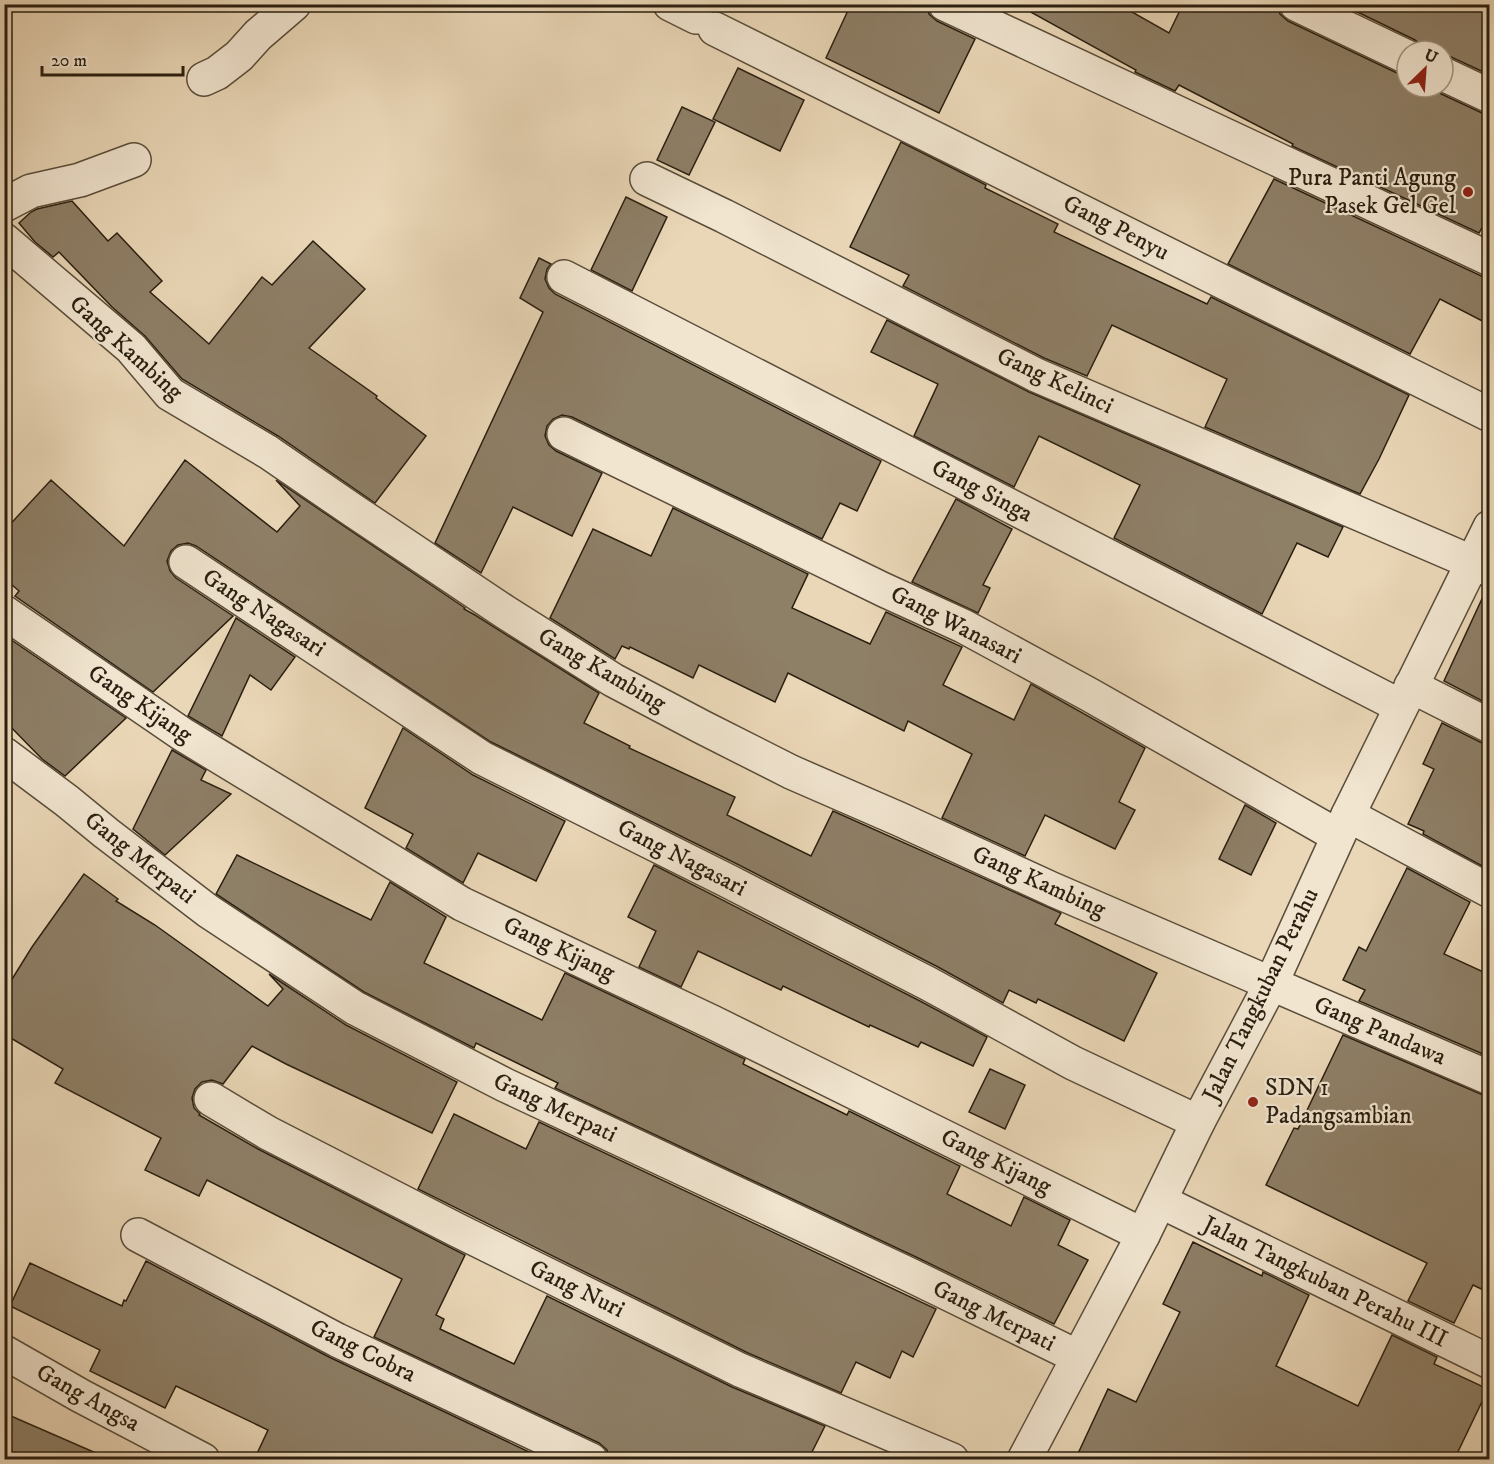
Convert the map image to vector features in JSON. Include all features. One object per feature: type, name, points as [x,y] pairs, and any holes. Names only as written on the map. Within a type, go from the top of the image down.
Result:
[{"type":"street","points":[[204,79],[217,73],[239,56],[258,34],[294,4]]},
{"type":"street","points":[[945,4],[1490,259]]},
{"type":"street","points":[[1296,4],[1395,51]]},
{"type":"street","name":"Gang Penyu","points":[[706,23],[1490,415]]},
{"type":"street","points":[[1455,80],[1490,96]]},
{"type":"street","points":[[4,205],[31,191],[80,180],[134,160]]},
{"type":"street","name":"Gang Kelinci","points":[[647,179],[1036,375],[1481,566]]},
{"type":"street","name":"Gang Kambing","points":[[4,240],[131,348],[170,394],[268,452],[495,606],[613,680],[791,772],[1271,984]]},
{"type":"street","name":"Gang Singa","points":[[564,277],[1406,696],[1490,726]]},
{"type":"street","name":"Gang Wanasari","points":[[564,434],[884,590],[963,626],[1090,695],[1343,826],[1490,891]]},
{"type":"street","name":"Jalan Tangkuban Perahu","points":[[1024,1460],[1143,1235],[1198,1122],[1271,984],[1343,826],[1406,696],[1481,566],[1490,527]]},
{"type":"street","name":"Gang Nagasari","points":[[186,562],[482,758],[919,979],[1073,1063],[1198,1122]]},
{"type":"street","name":"Gang Kijang","points":[[4,612],[182,734],[462,904],[712,1022],[1143,1235]]},
{"type":"street","name":"Gang Merpati","points":[[4,754],[208,911],[355,1008],[516,1090],[908,1274],[1078,1357]]},
{"type":"street","name":"Gang Pandawa","points":[[1271,984],[1490,1078]]},
{"type":"street","name":"Gang Nuri","points":[[211,1099],[267,1133],[740,1370],[952,1460]]},
{"type":"street","name":"Jalan Tangkuban Perahu III","points":[[1160,1202],[1490,1362]]},
{"type":"street","name":"Gang Cobra","points":[[138,1235],[337,1340],[591,1460]]},
{"type":"street","name":"Gang Angsa","points":[[4,1352],[81,1396],[203,1460]]},
{"type":"building","points":[[851,4],[926,4],[929,14],[937,21],[975,39],[939,113],[826,58]]},
{"type":"building","points":[[1016,4],[1118,4],[1169,33],[1183,4],[1277,4],[1280,14],[1288,21],[1395,72],[1395,99],[1452,99],[1482,113],[1490,114],[1490,213],[1479,233],[1292,146],[1293,144],[1179,85],[1175,91],[1135,72],[1136,70]]},
{"type":"building","points":[[1341,4],[1469,4],[1490,16],[1490,75],[1455,59],[1455,39],[1413,39]]},
{"type":"building","points":[[738,68],[804,100],[780,151],[713,119]]},
{"type":"building","points":[[682,107],[715,122],[689,175],[657,160]]},
{"type":"building","points":[[901,142],[986,185],[985,188],[1058,224],[1054,232],[1207,304],[1211,297],[1409,395],[1360,494],[1205,427],[1227,379],[1112,325],[1087,376],[1044,358],[903,286],[909,275],[850,247]]},
{"type":"building","points":[[1274,179],[1490,280],[1490,325],[1440,299],[1410,354],[1228,264]]},
{"type":"building","points":[[626,197],[667,217],[632,291],[591,270]]},
{"type":"building","points":[[72,201],[108,241],[117,233],[162,281],[150,292],[209,344],[262,277],[272,285],[313,241],[365,289],[309,348],[377,396],[376,398],[426,436],[375,503],[278,436],[182,379],[145,336],[112,307],[59,252],[53,257],[35,242],[19,223],[37,209]]},
{"type":"building","points":[[539,258],[551,264],[547,269],[545,279],[555,294],[881,461],[857,511],[840,503],[822,539],[572,417],[562,415],[553,419],[547,426],[545,436],[549,445],[556,451],[602,473],[572,536],[513,507],[481,573],[435,543],[543,312],[520,298]]},
{"type":"building","points":[[887,320],[1029,392],[1343,527],[1328,557],[1297,543],[1262,614],[1114,538],[1140,485],[1039,436],[1014,487],[914,436],[938,384],[871,352]]},
{"type":"building","points":[[185,460],[277,532],[300,506],[276,480],[464,609],[599,693],[584,723],[630,746],[629,748],[735,797],[727,815],[811,856],[833,811],[1061,913],[1055,924],[1157,973],[1124,1041],[1038,999],[1036,1003],[1009,990],[1003,1003],[938,967],[735,863],[491,742],[196,546],[188,543],[178,545],[171,551],[167,561],[170,571],[176,578],[233,616],[153,692],[15,596],[19,591],[4,578],[4,531],[51,480],[124,546]]},
{"type":"building","points":[[956,499],[1012,529],[983,585],[990,588],[978,613],[912,582]]},
{"type":"building","points":[[673,508],[808,574],[792,608],[870,644],[886,612],[962,647],[943,685],[1014,720],[1031,684],[1145,748],[1119,802],[1135,810],[1115,849],[1045,815],[1025,856],[942,818],[972,754],[908,721],[904,731],[788,673],[775,702],[699,665],[693,678],[630,647],[629,649],[622,646],[615,659],[550,618],[593,529],[651,556]]},
{"type":"building","points":[[1487,588],[1490,588],[1490,705],[1444,681]]},
{"type":"building","points":[[236,618],[295,657],[271,690],[250,675],[222,736],[188,716]]},
{"type":"building","points":[[4,635],[126,718],[65,776],[42,759],[4,720]]},
{"type":"building","points":[[1442,723],[1482,743],[1490,744],[1490,861],[1486,868],[1408,824],[1434,769],[1423,764]]},
{"type":"building","points":[[403,728],[473,775],[565,821],[536,881],[478,853],[463,883],[406,848],[413,834],[365,808]]},
{"type":"building","points":[[172,750],[206,770],[201,780],[231,794],[165,855],[133,829]]},
{"type":"building","points":[[1245,805],[1276,823],[1251,875],[1219,859]]},
{"type":"building","points":[[237,855],[371,920],[390,882],[446,917],[424,963],[542,1020],[565,973],[745,1059],[743,1064],[847,1115],[849,1111],[960,1166],[947,1194],[1011,1226],[1024,1197],[1070,1220],[1058,1245],[1088,1260],[1054,1324],[555,1088],[558,1083],[476,1043],[474,1048],[364,992],[216,894]]},
{"type":"building","points":[[654,865],[987,1037],[973,1066],[921,1042],[918,1047],[870,1025],[869,1027],[783,986],[781,990],[698,951],[681,987],[639,967],[656,931],[628,917]]},
{"type":"building","points":[[1407,868],[1470,902],[1444,954],[1490,975],[1490,1057],[1359,1001],[1365,990],[1343,980],[1359,947],[1366,951]]},
{"type":"building","points":[[84,874],[118,899],[116,901],[155,925],[268,1006],[283,989],[269,974],[346,1025],[457,1082],[432,1133],[252,1046],[223,1084],[212,1080],[202,1082],[195,1089],[192,1098],[194,1108],[199,1115],[258,1149],[465,1255],[436,1315],[444,1319],[440,1329],[514,1364],[547,1296],[732,1387],[825,1426],[808,1460],[610,1460],[607,1450],[599,1443],[374,1337],[402,1279],[207,1180],[199,1196],[145,1170],[161,1138],[55,1083],[63,1069],[4,1034],[4,992],[32,947]]},
{"type":"building","points":[[1343,1035],[1490,1096],[1490,1293],[1473,1285],[1454,1323],[1408,1301],[1427,1263],[1266,1185],[1294,1128],[1298,1129]]},
{"type":"building","points":[[990,1069],[1025,1085],[1005,1129],[969,1112]]},
{"type":"building","points":[[454,1114],[526,1149],[539,1122],[936,1309],[913,1357],[902,1351],[890,1378],[856,1362],[841,1393],[748,1353],[418,1189]]},
{"type":"building","points":[[1193,1242],[1262,1276],[1263,1272],[1309,1295],[1276,1366],[1358,1406],[1392,1335],[1437,1357],[1434,1364],[1488,1389],[1454,1460],[1075,1460],[1108,1389],[1136,1402],[1180,1312],[1163,1304]]},
{"type":"building","points":[[146,1261],[329,1357],[546,1460],[254,1460],[268,1430],[176,1386],[165,1408],[90,1371],[100,1350],[10,1306],[30,1263],[122,1306]]},
{"type":"building","points":[[4,1413],[112,1460],[4,1460]]},
{"type":"place","name":"Pura Panti Agung Pasek Gel Gel","points":[[1468,192]]},
{"type":"place","name":"SDN 1 Padangsambian","points":[[1253,1102]]}]
